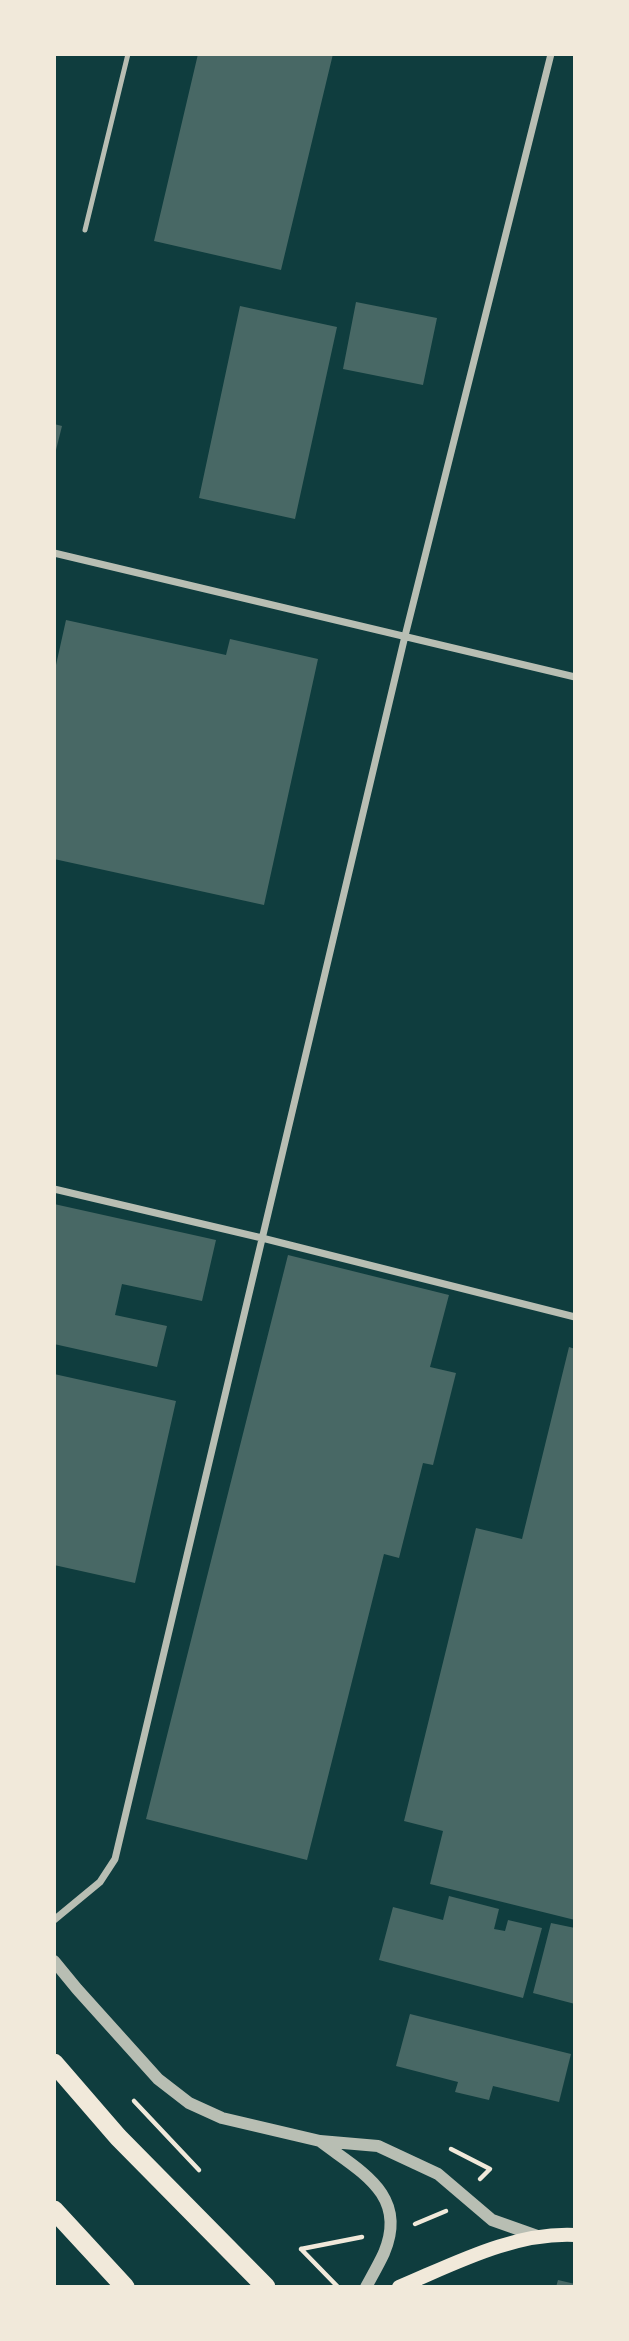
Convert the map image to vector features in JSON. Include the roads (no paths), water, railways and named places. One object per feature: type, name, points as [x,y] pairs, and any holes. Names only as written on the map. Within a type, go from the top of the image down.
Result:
[{"type":"highway","points":[[54,2063],[118,2137],[266,2287]]},
{"type":"highway","points":[[54,2210],[125,2287]]},
{"type":"main road","points":[[399,2287],[479,2253],[540,2236],[575,2235]]},
{"type":"street","points":[[54,1920],[100,1882],[115,1859],[405,636],[551,54]]},
{"type":"street","points":[[54,553],[575,677]]},
{"type":"street","points":[[54,1189],[575,1317]]},
{"type":"street","points":[[54,1961],[158,2079],[189,2103],[222,2118],[320,2141],[378,2146],[438,2174],[492,2220],[540,2236]]},
{"type":"street","points":[[320,2141],[370,2180],[384,2194],[391,2212],[385,2252],[366,2287]]},
{"type":"lane","points":[[85,230],[128,54]]}]
